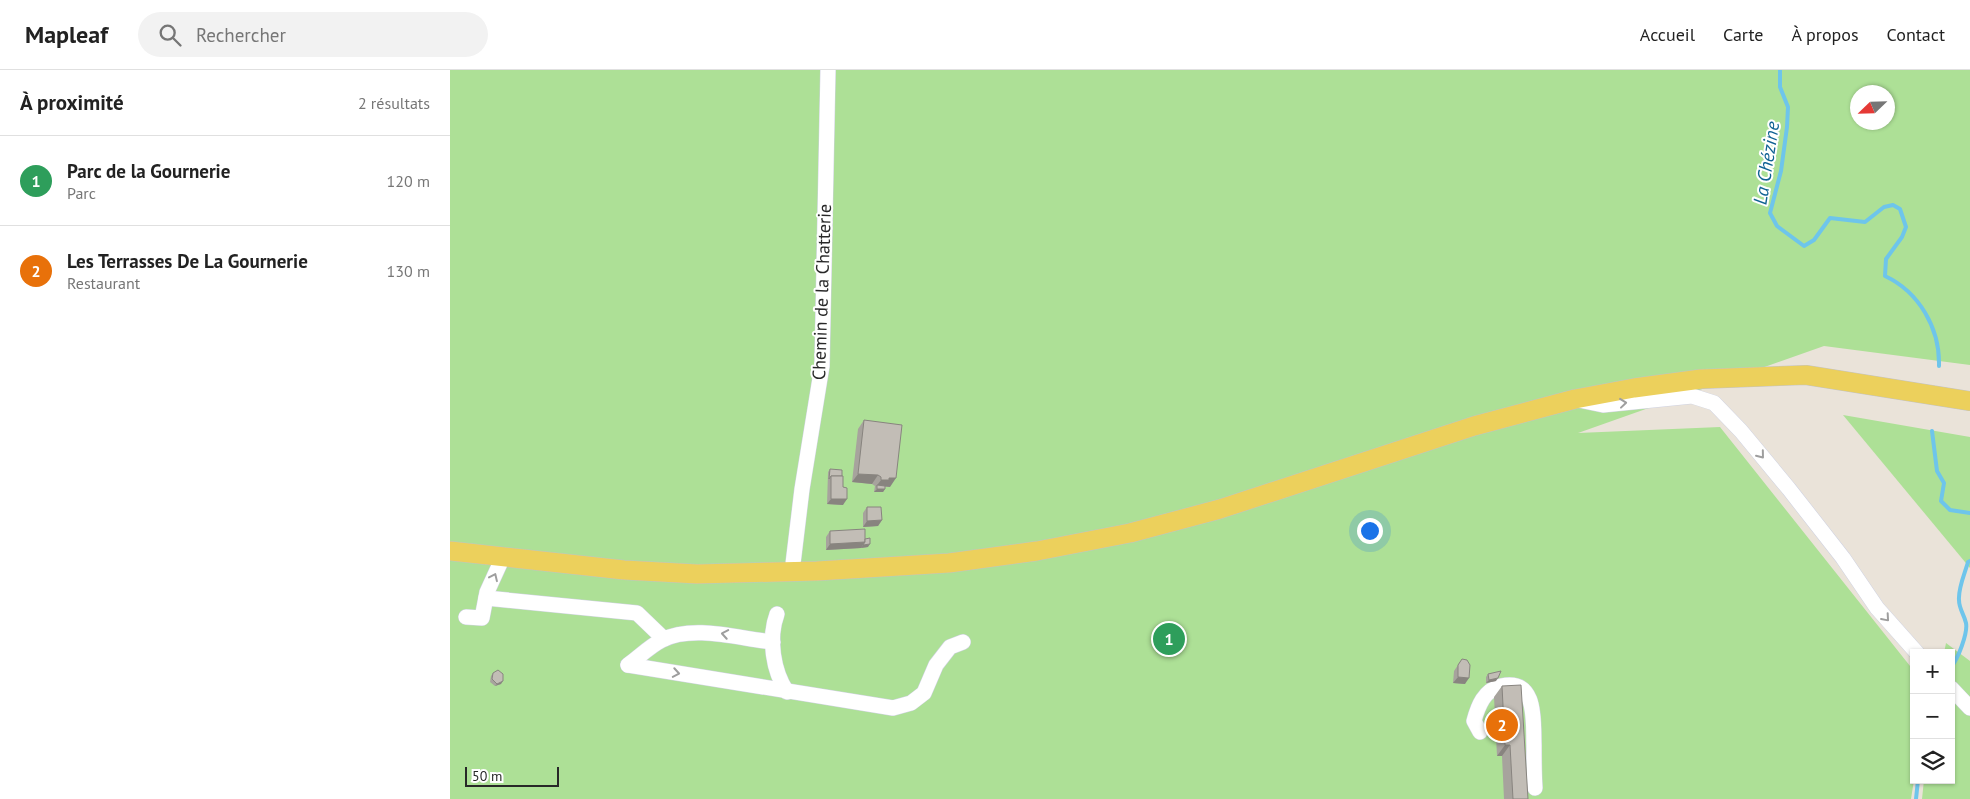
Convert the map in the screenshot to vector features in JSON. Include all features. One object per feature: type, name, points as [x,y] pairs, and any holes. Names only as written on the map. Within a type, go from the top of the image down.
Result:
[{"type":"main road","points":[[450,551],[624,570],[688,573],[792,572],[949,562],[1037,551],[1130,533],[1220,509],[1474,426],[1575,399],[1701,379],[1806,375],[1970,402]]},
{"type":"street","name":"Chemin de la Chatterie","points":[[792,572],[802,489],[822,366],[828,70]]},
{"type":"street","points":[[1575,399],[1603,405],[1692,396],[1714,403],[1741,430],[1789,489],[1843,558],[1877,608],[1913,649]]},
{"type":"street","points":[[466,617],[482,618],[486,598],[503,557]]},
{"type":"street","points":[[486,598],[637,613],[664,639]]},
{"type":"street","points":[[778,614],[772,630],[773,642],[780,681],[787,692]]},
{"type":"street","points":[[773,642],[715,632],[679,635],[664,639],[628,665],[893,708],[911,703],[924,692],[936,665],[950,647],[963,642]]},
{"type":"street","points":[[1480,732],[1474,721],[1478,708],[1485,696],[1497,687],[1505,686],[1516,686],[1527,694],[1533,708],[1535,788]]},
{"type":"street","points":[[1955,692],[1970,708]]},
{"type":"green space","points":[[450,70],[1970,70],[1970,365],[1824,346],[1578,433],[1720,427],[1910,666],[1910,784],[1913,784],[1911,799],[450,799]]},
{"type":"green space","points":[[1843,415],[1970,437],[1970,568]]},
{"type":"green space","points":[[1946,643],[1954,649],[1945,649]]},
{"type":"green space","points":[[1955,650],[1970,661],[1970,799],[1922,799],[1924,784],[1955,784]]},
{"type":"building","points":[[864,420],[902,425],[896,478],[881,480],[881,477],[878,475],[858,474]]},
{"type":"building","points":[[830,469],[842,470],[842,476],[831,476],[829,479]]},
{"type":"building","points":[[831,476],[843,476],[843,487],[847,488],[847,499],[831,499]]},
{"type":"building","points":[[877,485],[885,486],[885,489],[877,489]]},
{"type":"building","points":[[867,507],[881,507],[882,520],[867,521]]},
{"type":"building","points":[[865,529],[865,542],[830,544],[830,531]]},
{"type":"building","points":[[870,538],[870,544],[863,545],[865,539]]},
{"type":"building","points":[[1462,659],[1467,660],[1470,665],[1469,678],[1458,677],[1458,665]]},
{"type":"building","points":[[498,670],[503,674],[503,681],[497,684],[492,679],[493,673]]},
{"type":"building","points":[[1501,671],[1498,678],[1489,680],[1488,674]]},
{"type":"building","points":[[1521,685],[1528,799],[1513,799],[1510,745],[1505,745],[1502,686]]},
{"type":"waterway","name":"La Chézine","points":[[1780,70],[1780,87],[1788,107],[1787,127],[1781,171],[1770,213],[1777,226],[1804,246],[1814,240],[1830,218],[1865,222],[1884,207],[1893,205],[1900,209],[1906,227],[1902,237],[1886,259],[1885,276],[1908,291],[1925,313],[1936,338],[1939,366]]},
{"type":"waterway","name":"La Chézine","points":[[1932,431],[1937,471],[1944,483],[1941,501],[1950,510],[1970,513]]},
{"type":"waterway","name":"La Chézine","points":[[1955,661],[1964,639],[1966,627],[1959,595],[1968,562],[1970,561]]},
{"type":"waterway","name":"La Chézine","points":[[1916,799],[1918,784]]},
{"type":"place","name":"Parc de la Gournerie","points":[[1169,639]]},
{"type":"place","name":"Les Terrasses De La Gournerie","points":[[1502,725]]}]
